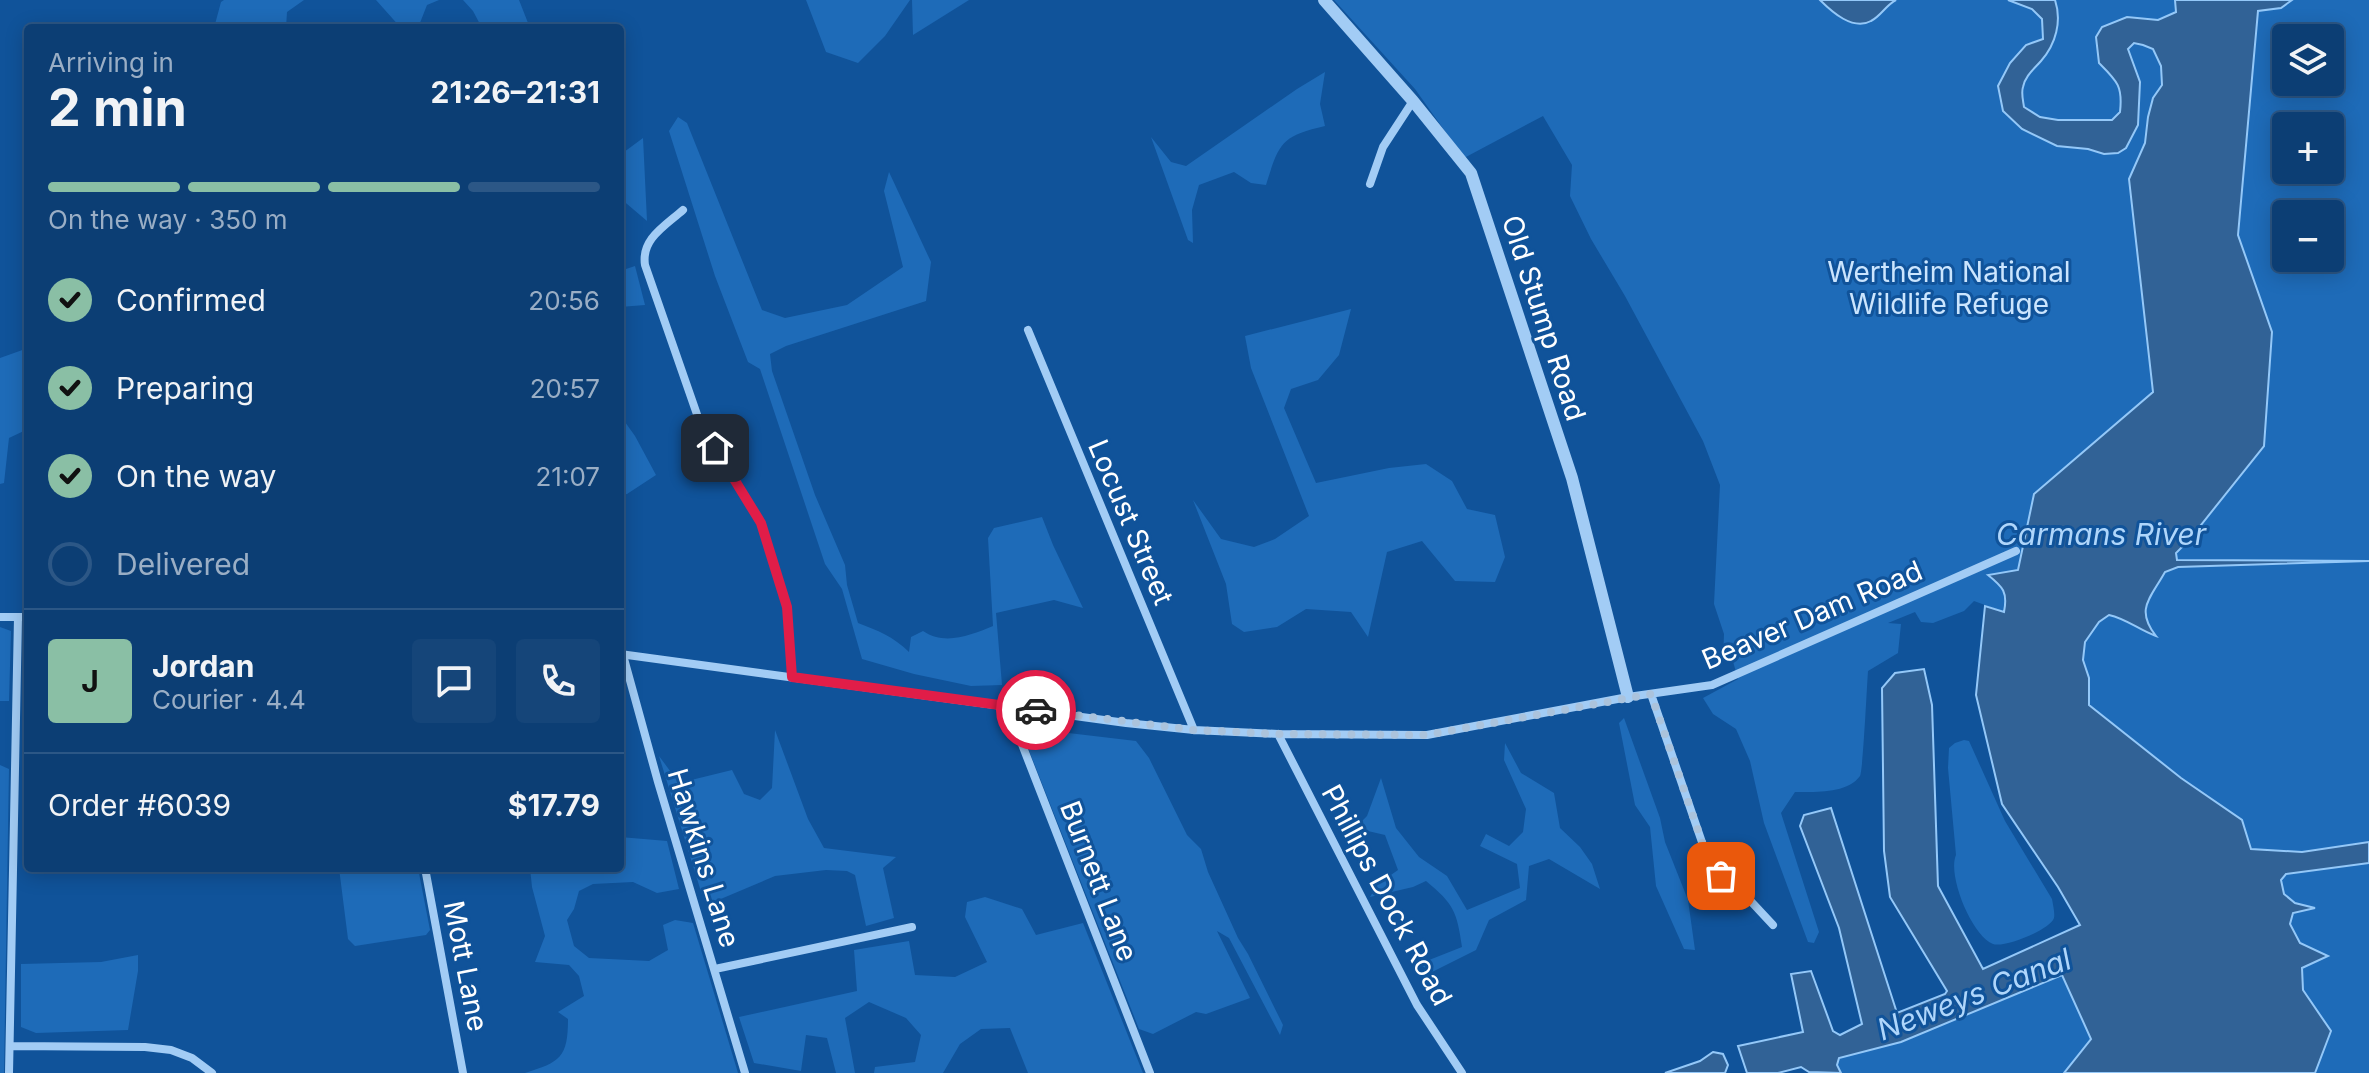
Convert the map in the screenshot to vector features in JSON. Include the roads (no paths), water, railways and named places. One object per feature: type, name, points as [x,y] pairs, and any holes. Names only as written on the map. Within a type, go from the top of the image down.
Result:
[{"type":"street","name":"Old Stump Road","points":[[1324,0],[1413,101],[1471,173],[1572,478],[1628,697]]},
{"type":"street","points":[[1370,184],[1383,147],[1413,101]]},
{"type":"street","points":[[683,210],[651,238],[646,248],[645,265],[700,423],[761,523],[787,607],[792,677]]},
{"type":"street","name":"Locust Street","points":[[1028,330],[1194,730]]},
{"type":"street","name":"Beaver Dam Road","points":[[624,654],[1194,730],[1427,735],[1628,697],[1712,685],[2016,551]]},
{"type":"street","points":[[0,617],[24,617]]},
{"type":"street","points":[[9,1073],[18,617]]},
{"type":"street","name":"Hawkins Lane","points":[[624,661],[745,1073]]},
{"type":"street","points":[[1651,694],[1704,848],[1721,876],[1745,895],[1773,925]]},
{"type":"street","name":"Burnett Lane","points":[[1007,706],[1150,1073]]},
{"type":"street","name":"Phillips Dock Road","points":[[1278,734],[1417,1005],[1462,1073]]},
{"type":"street","name":"Mott Lane","points":[[426,872],[463,1073]]},
{"type":"street","points":[[715,969],[912,927]]},
{"type":"street","points":[[10,1046],[171,1050],[192,1058],[212,1073]]},
{"type":"water","points":[[1820,0],[1896,0],[1875,19],[1857,24],[1843,19]]},
{"type":"water","points":[[2008,0],[2055,0],[2057,8],[2058,24],[2054,40],[2024,83],[2024,107],[2040,117],[2058,120],[2112,120],[2120,112],[2121,96],[2114,80],[2099,63],[2096,37],[2102,27],[2127,17],[2158,20],[2176,12],[2175,0],[2292,0],[2281,8],[2258,11],[2238,235],[2272,332],[2264,446],[2176,553],[2177,560],[2369,561],[2178,567],[2165,572],[2147,604],[2146,618],[2156,636],[2109,615],[2099,622],[2085,642],[2083,660],[2089,678],[2089,705],[2181,778],[2242,820],[2251,849],[2302,852],[2369,842],[2369,863],[2286,874],[2281,880],[2284,894],[2295,903],[2315,908],[2293,913],[2290,924],[2300,943],[2328,956],[2302,968],[2303,990],[2331,1031],[2315,1073],[2064,1073],[2091,1039],[2062,975],[1901,1042],[1839,1058],[1837,1065],[1841,1073],[1809,1072],[1801,1067],[1778,1073],[1747,1073],[1738,1046],[1803,1032],[1791,974],[1811,971],[1833,1031],[1840,1035],[1862,1024],[1839,928],[1800,826],[1804,815],[1831,808],[1897,1013],[1947,991],[1890,897],[1884,851],[1882,688],[1895,673],[1924,669],[1932,705],[1938,886],[1983,969],[2080,925],[2002,804],[1976,695],[1985,606],[2004,612],[2005,605],[2003,590],[1988,575],[2018,570],[2034,494],[2153,392],[2129,179],[2145,143],[2153,98],[2162,85],[2161,66],[2153,49],[2134,43],[2128,49],[2140,82],[2138,125],[2126,148],[2118,153],[2104,154],[2057,146],[2022,129],[2003,111],[1998,86],[2010,63],[2026,45],[2043,39],[2042,19],[2032,9]]},
{"type":"water","points":[[1713,1052],[1723,1054],[1728,1065],[1725,1073],[1665,1073],[1700,1061]]},
{"type":"park label","name":"Wertheim National Wildlife Refuge","points":[[1949,288]]},
{"type":"water label","name":"Carmans River","points":[[2101,534]]},
{"type":"water label","name":"Neweys Canal","points":[[1974,994]]}]
